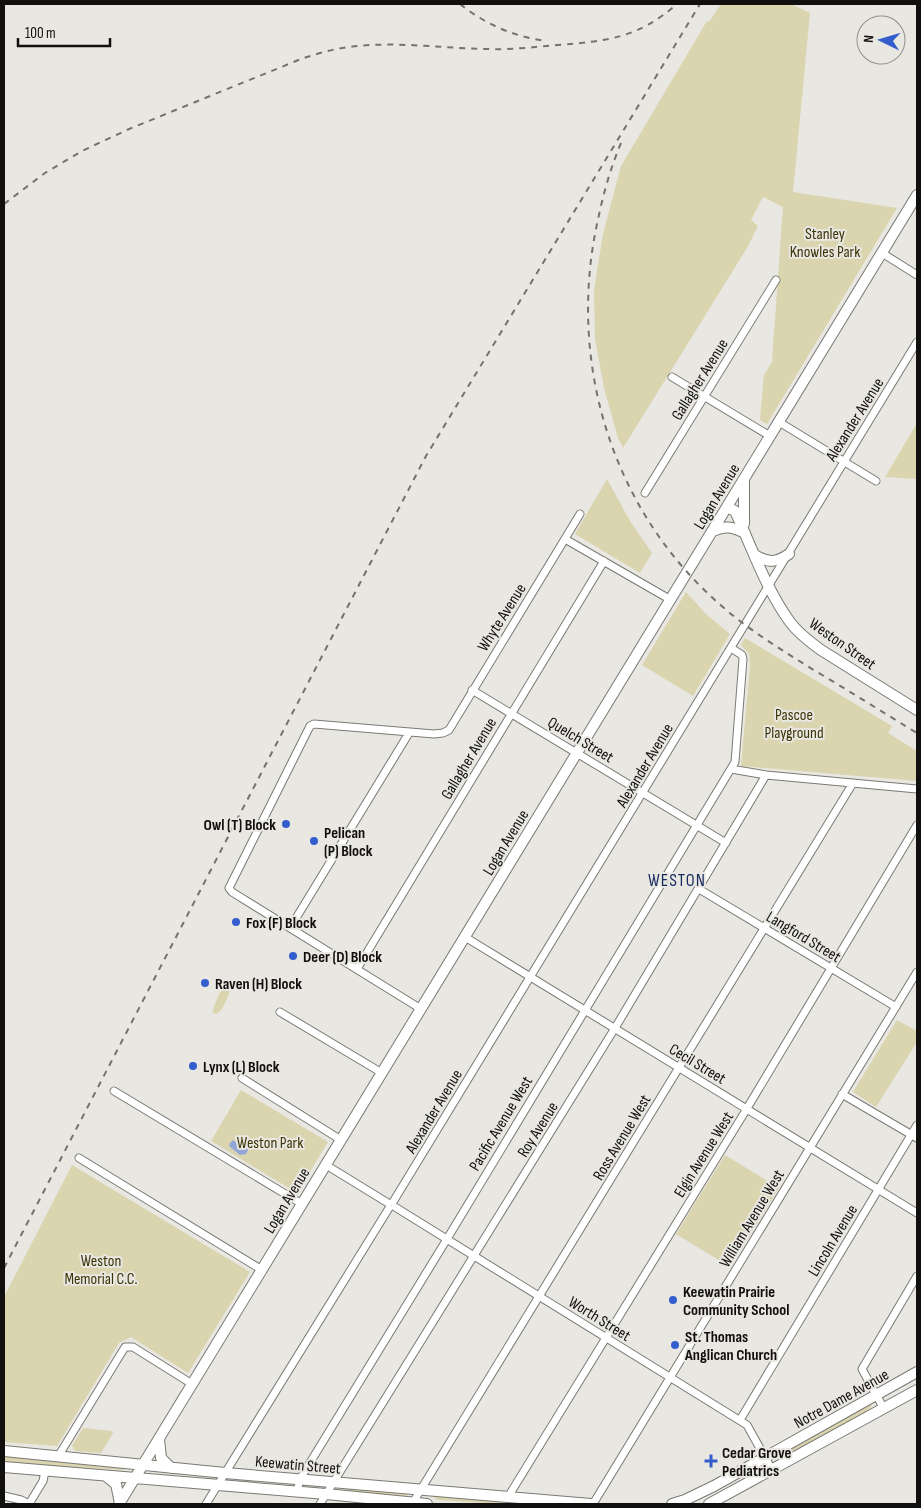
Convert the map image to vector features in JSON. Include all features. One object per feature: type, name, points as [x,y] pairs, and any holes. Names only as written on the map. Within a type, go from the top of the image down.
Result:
[{"type":"main road","name":"Logan Avenue","points":[[119,1503],[917,194]]},
{"type":"main road","points":[[713,531],[722,527],[730,527],[745,532],[743,510],[744,479]]},
{"type":"main road","name":"Weston Street","points":[[727,506],[735,511],[769,585],[781,609],[791,623],[810,642],[828,655],[917,710]]},
{"type":"main road","points":[[755,555],[766,561],[773,562],[780,560],[788,554]]},
{"type":"main road","name":"Notre Dame Avenue","points":[[672,1504],[708,1490],[917,1372]]},
{"type":"main road","name":"Notre Dame Avenue","points":[[709,1504],[917,1390]]},
{"type":"main road","points":[[159,1438],[161,1458],[171,1468]]},
{"type":"main road","name":"Keewatin Street","points":[[4,1450],[225,1473],[592,1504]]},
{"type":"main road","name":"Keewatin Street","points":[[4,1468],[427,1504]]},
{"type":"main road","points":[[105,1476],[116,1484],[119,1503]]},
{"type":"street","points":[[882,253],[917,275]]},
{"type":"street","name":"Gallagher Avenue","points":[[645,493],[776,280]]},
{"type":"street","name":"Alexander Avenue","points":[[206,1504],[531,977],[917,342]]},
{"type":"street","points":[[672,377],[770,436]]},
{"type":"street","points":[[779,422],[876,481]]},
{"type":"street","name":"Whyte Avenue","points":[[409,733],[443,734],[448,730],[580,514]]},
{"type":"street","points":[[565,539],[671,600]]},
{"type":"street","name":"Gallagher Avenue","points":[[357,969],[604,561]]},
{"type":"street","name":"Pacific Avenue West","points":[[297,1492],[300,1479],[731,770],[735,762],[743,659],[742,655],[731,648]]},
{"type":"street","name":"Quelch Street","points":[[472,690],[697,825],[701,830],[726,843]]},
{"type":"street","points":[[290,928],[409,733],[314,724],[307,731],[229,888],[232,892],[290,928],[357,969],[421,1009]]},
{"type":"street","points":[[731,770],[917,789]]},
{"type":"street","name":"Roy Avenue","points":[[326,1494],[614,1028],[766,775]]},
{"type":"street","name":"Ross Avenue West","points":[[412,1504],[853,782]]},
{"type":"street","name":"Elgin Avenue West","points":[[508,1497],[747,1109],[917,825]]},
{"type":"street","name":"Langford Street","points":[[699,889],[896,1007]]},
{"type":"street","name":"Cecil Street","points":[[465,937],[917,1212]]},
{"type":"street","name":"William Avenue West","points":[[592,1504],[671,1378],[917,972]]},
{"type":"street","points":[[280,1012],[382,1073]]},
{"type":"street","points":[[242,1078],[341,1140]]},
{"type":"street","points":[[114,1091],[302,1204]]},
{"type":"street","points":[[842,1094],[914,1137]]},
{"type":"street","name":"Lincoln Avenue","points":[[740,1420],[879,1189],[914,1137],[917,1125]]},
{"type":"street","points":[[79,1158],[262,1270]]},
{"type":"street","name":"Worth Street","points":[[326,1165],[740,1420],[747,1425],[772,1470]]},
{"type":"street","points":[[884,1409],[862,1369],[917,1276]]},
{"type":"street","points":[[59,1455],[125,1347],[130,1346],[192,1384]]},
{"type":"street","points":[[4,1496],[29,1504],[43,1481],[45,1472]]},
{"type":"street","points":[[320,1504],[326,1494]]},
{"type":"green space","name":"Stanley Knowles Park","points":[[721,4],[791,4],[810,13],[793,192],[897,208],[767,424],[760,420],[764,375],[772,362],[783,207],[763,197],[751,220],[758,226],[747,248],[623,448],[618,438],[604,388],[595,339],[594,290],[603,234],[621,166],[707,21],[709,22]]},
{"type":"green space","points":[[917,423],[917,479],[885,477]]},
{"type":"green space","points":[[607,479],[630,521],[652,553],[640,573],[575,534]]},
{"type":"green space","points":[[686,592],[706,614],[730,634],[693,696],[642,665]]},
{"type":"green space","name":"Pascoe Playground","points":[[745,638],[892,726],[888,733],[917,751],[917,781],[741,766],[750,666],[749,654],[741,645]]},
{"type":"green space","points":[[225,987],[230,990],[227,999],[222,1009],[216,1014],[212,1012],[219,994]]},
{"type":"green space","points":[[897,1020],[917,1031],[917,1042],[876,1107],[853,1092]]},
{"type":"green space","name":"Weston Park","points":[[241,1090],[328,1142],[297,1193],[211,1141]]},
{"type":"green space","points":[[725,1155],[779,1188],[730,1267],[676,1234]]},
{"type":"green space","name":"Weston Memorial C.C.","points":[[72,1165],[250,1272],[188,1373],[131,1337],[119,1343],[57,1446],[4,1442],[4,1297]]},
{"type":"green space","points":[[870,1404],[872,1406],[864,1414],[789,1456],[779,1456],[782,1454]]},
{"type":"green space","points":[[83,1428],[112,1431],[113,1433],[101,1453],[75,1451],[72,1446]]},
{"type":"green space","points":[[4,1454],[124,1468],[124,1470],[4,1463]]},
{"type":"green space","points":[[346,1487],[406,1492],[408,1495],[403,1497],[355,1493],[346,1490]]},
{"type":"green space","points":[[432,1495],[502,1499],[500,1504],[438,1500]]},
{"type":"water","points":[[241,1138],[248,1142],[250,1146],[246,1154],[240,1155],[229,1146],[233,1140],[236,1142]]},
{"type":"railway","points":[[460,4],[479,18],[500,29],[547,41]]},
{"type":"railway","points":[[4,204],[45,173],[82,151],[129,129],[301,59],[330,50],[366,45],[504,49],[592,42],[622,36],[635,31],[649,24],[677,4]]},
{"type":"railway","points":[[4,1268],[426,456],[700,4]]},
{"type":"railway","points":[[621,143],[608,179],[599,215],[590,269],[588,324],[594,377],[606,430],[626,479],[652,526],[685,569],[724,608],[781,650],[917,733]]},
{"type":"place","name":"Owl (T) Block","points":[[286,824]]},
{"type":"place","name":"Pelican (P) Block","points":[[314,841]]},
{"type":"place","name":"Fox (F) Block","points":[[236,922]]},
{"type":"place","name":"Deer (D) Block","points":[[293,956]]},
{"type":"place","name":"Raven (H) Block","points":[[205,983]]},
{"type":"place","name":"Lynx (L) Block","points":[[193,1066]]},
{"type":"place","name":"Keewatin Prairie Community School","points":[[673,1300]]},
{"type":"place","name":"St. Thomas Anglican Church","points":[[675,1345]]},
{"type":"place","name":"Cedar Grove Pediatrics","points":[[711,1461]]},
{"type":"district","name":"WESTON","points":[[677,880]]}]
